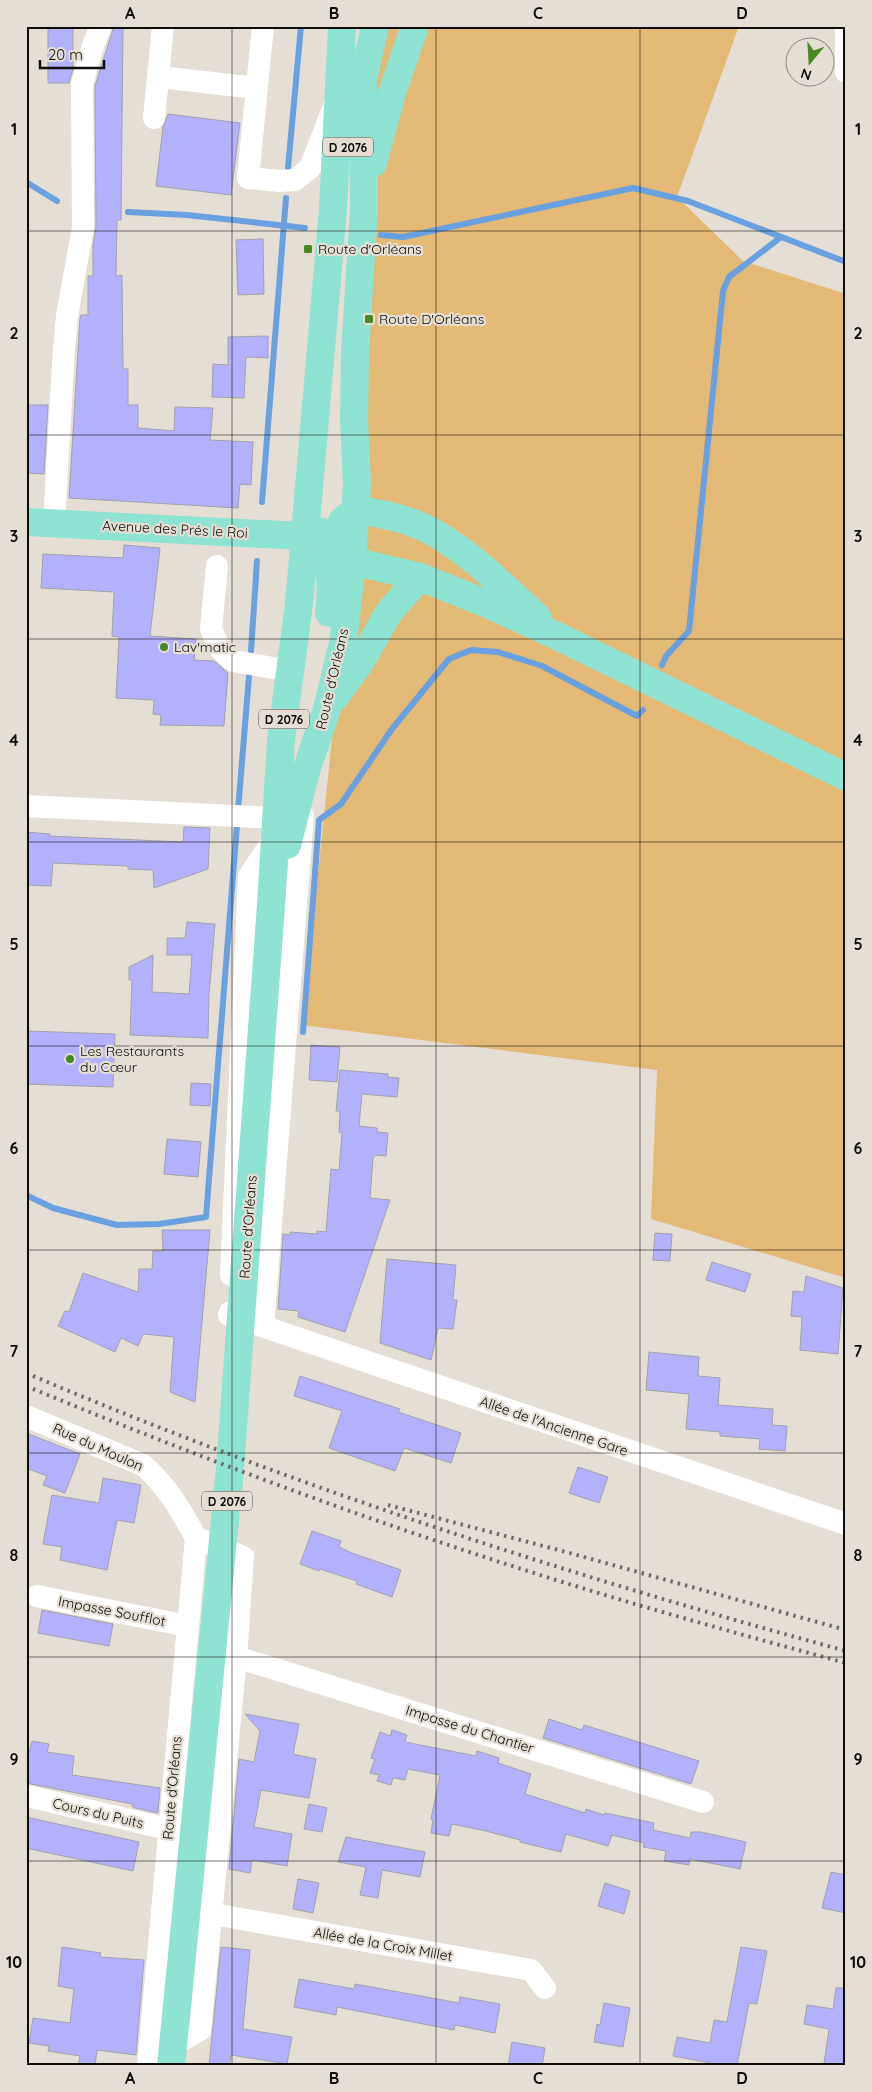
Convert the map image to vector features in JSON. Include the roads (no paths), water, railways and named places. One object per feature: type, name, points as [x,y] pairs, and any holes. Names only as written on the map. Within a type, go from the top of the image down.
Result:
[{"type":"main road","points":[[314,536],[310,479],[333,209],[350,90],[342,26]]},
{"type":"main road","name":"D 2076","points":[[350,90],[374,26]]},
{"type":"main road","name":"Route d'Orléans","points":[[271,905],[306,771],[327,709],[343,643],[356,510],[355,353],[364,208],[376,149],[392,93],[415,26]]},
{"type":"main road","name":"Route d'Orléans","points":[[350,90],[364,208]]},
{"type":"main road","points":[[314,536],[356,510],[377,513],[423,527],[451,543],[499,583],[557,636]]},
{"type":"main road","name":"Avenue des Prés le Roi","points":[[26,522],[314,536]]},
{"type":"main road","points":[[314,536],[352,561],[420,577],[557,636],[846,777]]},
{"type":"main road","name":"D 2076","points":[[306,771],[331,597],[331,569],[314,536]]},
{"type":"main road","name":"Route d'Orléans","points":[[171,2056],[230,1469],[271,905],[281,740],[298,604],[314,536]]},
{"type":"main road","name":"D 2076","points":[[327,709],[361,661],[389,612],[420,577]]},
{"type":"street","points":[[54,523],[65,340],[83,227],[82,84],[94,42],[101,26]]},
{"type":"street","points":[[154,118],[163,26]]},
{"type":"street","points":[[263,26],[248,178],[280,181],[295,180],[310,168],[350,90]]},
{"type":"street","points":[[846,26],[846,72]]},
{"type":"street","points":[[159,77],[257,88]]},
{"type":"street","points":[[217,566],[211,629],[220,648],[233,661],[290,671]]},
{"type":"street","points":[[263,1326],[306,771]]},
{"type":"street","points":[[26,806],[276,828]]},
{"type":"street","name":"Allée de l'Ancienne Gare","points":[[276,828],[249,876],[230,1315],[846,1524]]},
{"type":"street","name":"Rue du Moulon","points":[[26,1416],[143,1465],[159,1479],[178,1504],[196,1538]]},
{"type":"street","name":"Route d'Orléans","points":[[148,2066],[168,1829],[196,1538],[243,1557],[213,1914],[200,2030],[171,2056]]},
{"type":"street","name":"Impasse Soufflot","points":[[37,1596],[188,1626]]},
{"type":"street","name":"Impasse du Chantier","points":[[236,1657],[703,1802]]},
{"type":"street","name":"Cours du Puits","points":[[27,1796],[168,1829]]},
{"type":"street","name":"Allée de la Croix Millet","points":[[213,1914],[531,1970],[545,1988]]},
{"type":"waterway","points":[[288,168],[301,26]]},
{"type":"waterway","points":[[26,182],[57,201]]},
{"type":"waterway","points":[[381,235],[403,237],[633,188],[688,201],[846,262]]},
{"type":"waterway","points":[[262,502],[286,198]]},
{"type":"waterway","points":[[128,212],[187,215],[305,228]]},
{"type":"waterway","points":[[662,665],[666,656],[689,631],[723,291],[729,277],[781,237]]},
{"type":"waterway","points":[[251,651],[257,561]]},
{"type":"waterway","points":[[303,1032],[319,820],[341,804],[392,729],[449,659],[471,650],[498,652],[542,666],[637,716],[643,710]]},
{"type":"waterway","points":[[238,811],[249,676]]},
{"type":"waterway","points":[[26,1195],[53,1208],[117,1225],[159,1224],[206,1217],[237,825]]},
{"type":"railway","points":[[26,1373],[227,1453],[431,1526],[638,1591],[846,1651]]},
{"type":"railway","points":[[26,1386],[144,1434],[383,1523],[545,1577],[846,1663]]},
{"type":"railway","points":[[388,1505],[566,1552],[846,1630]]},
{"type":"place","name":"Route d'Orléans","points":[[308,249]]},
{"type":"place","name":"Route D'Orléans","points":[[369,319]]},
{"type":"place","name":"Lav'matic","points":[[164,647]]},
{"type":"place","name":"Les Restaurants du Cœur","points":[[70,1059]]}]
